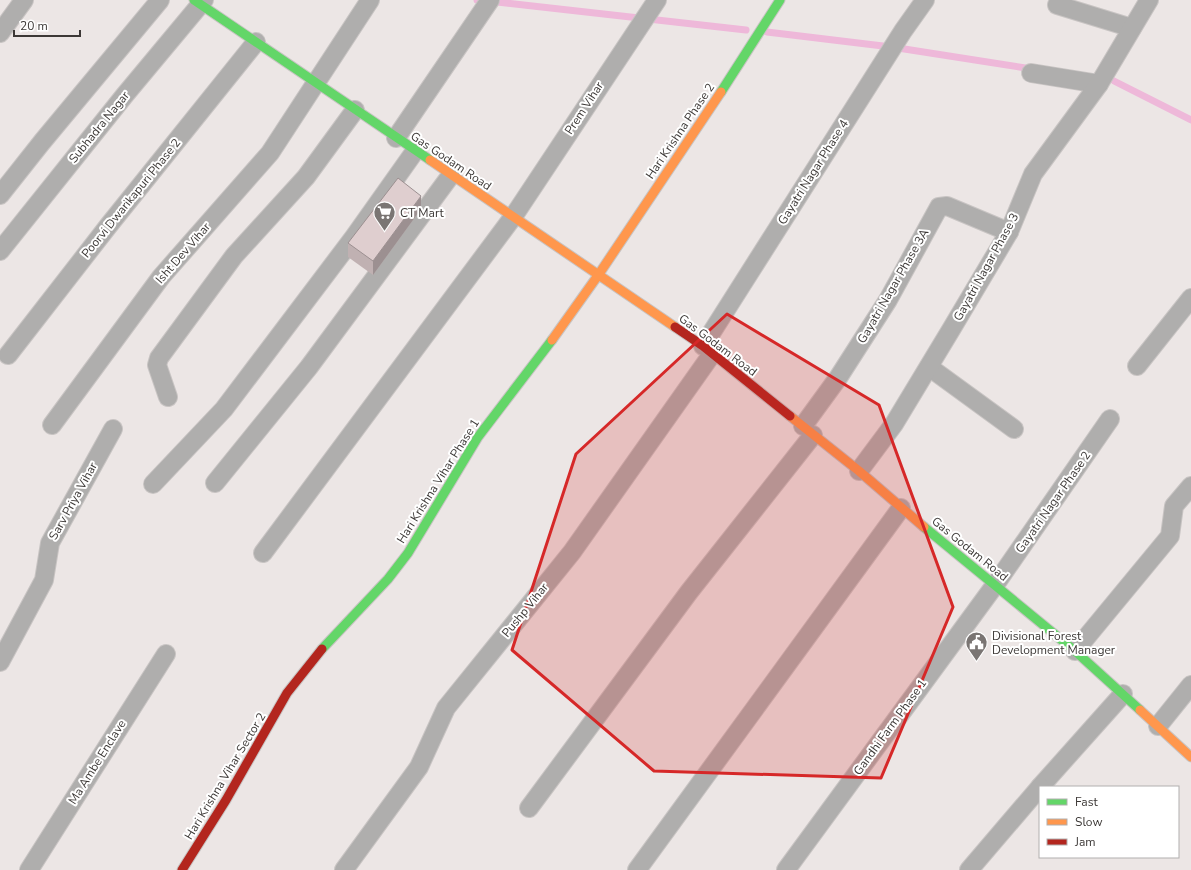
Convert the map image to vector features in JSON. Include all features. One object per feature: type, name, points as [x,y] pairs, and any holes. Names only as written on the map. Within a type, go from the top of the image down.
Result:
[{"type":"main road","name":"Hari Krishna Phase 2","points":[[599,274],[698,128],[780,0]]},
{"type":"main road","name":"Gas Godam Road","points":[[200,2],[415,151],[599,274],[707,350],[858,471],[1075,651],[1191,757]]},
{"type":"main road","name":"Hari Krishna Vihar Phase 1","points":[[288,693],[324,646],[388,579],[400,564],[478,437],[553,339],[599,274]]},
{"type":"main road","name":"Hari Krishna Vihar Sector 2","points":[[182,870],[226,800],[288,693]]},
{"type":"street","points":[[0,33],[24,0]]},
{"type":"street","points":[[0,195],[160,0]]},
{"type":"street","name":"Isht Dev Vihar","points":[[52,426],[161,277],[270,153],[370,0]]},
{"type":"street","points":[[396,138],[490,0]]},
{"type":"street","name":"Prem Vihar","points":[[263,553],[513,217],[643,18],[657,0]]},
{"type":"street","name":"Gayatri Nagar Phase 4","points":[[707,350],[903,31],[925,0]]},
{"type":"street","name":"Gayatri Nagar Phase 3","points":[[858,471],[894,424],[1009,232],[1033,174],[1099,84],[1149,0]]},
{"type":"street","name":"Subhadra Nagar","points":[[0,251],[200,2]]},
{"type":"street","points":[[1057,4],[1132,28]]},
{"type":"street","name":"Poorvi Dwarikapuri Phase 2","points":[[8,355],[109,225],[256,42]]},
{"type":"street","points":[[1031,74],[1099,84]]},
{"type":"street","points":[[168,397],[157,365],[159,358],[234,256],[306,177],[355,110]]},
{"type":"street","points":[[153,484],[224,409],[354,237],[415,151]]},
{"type":"street","points":[[215,483],[309,367],[451,175]]},
{"type":"street","name":"Gayatri Nagar Phase 3A","points":[[529,808],[808,431],[838,378],[888,300],[939,208],[947,206],[1009,232]]},
{"type":"street","points":[[1137,366],[1191,298]]},
{"type":"street","name":"Pushp Vihar","points":[[344,870],[419,767],[446,708],[572,552],[707,350]]},
{"type":"street","points":[[929,367],[1014,429]]},
{"type":"street","name":"Gayatri Nagar Phase 2","points":[[995,585],[1110,419]]},
{"type":"street","name":"Sarv Priya Vihar","points":[[0,662],[44,580],[50,543],[113,429]]},
{"type":"street","points":[[1075,651],[1170,536],[1174,506],[1191,486]]},
{"type":"street","points":[[637,870],[901,508]]},
{"type":"street","name":"Gandhi Farm Phase 1","points":[[786,870],[995,585]]},
{"type":"street","name":"Ma Ambe Enclave","points":[[29,870],[166,654]]},
{"type":"street","points":[[1158,726],[1191,685]]},
{"type":"street","points":[[1041,786],[1123,694]]},
{"type":"street","points":[[969,870],[1039,788]]},
{"type":"highlighted area","points":[[727,314],[879,405],[953,607],[881,778],[654,771],[512,650],[576,454]]},
{"type":"building","name":"CT Mart","points":[[398,178],[421,196],[373,261],[348,243]]},
{"type":"waterway","points":[[497,2],[746,30]]},
{"type":"waterway","points":[[767,32],[883,46]]},
{"type":"waterway","points":[[898,48],[1032,69]]},
{"type":"waterway","points":[[1114,81],[1191,120]]},
{"type":"traffic: fast","points":[[194,0],[430,160]]},
{"type":"traffic: fast","points":[[721,92],[780,0]]},
{"type":"traffic: fast","points":[[322,649],[388,579],[408,553],[478,437],[552,340]]},
{"type":"traffic: fast","points":[[924,527],[1075,651],[1140,710]]},
{"type":"traffic: slow","points":[[552,340],[599,274],[721,92]]},
{"type":"traffic: slow","points":[[430,160],[675,327]]},
{"type":"traffic: slow","points":[[790,416],[859,471],[924,527]]},
{"type":"traffic: slow","points":[[1140,710],[1191,757]]},
{"type":"traffic: jam","points":[[675,327],[703,346],[790,416]]},
{"type":"traffic: jam","points":[[182,870],[226,800],[287,693],[322,649]]},
{"type":"place","name":"CT Mart","points":[[385,232]]},
{"type":"place","name":"Divisional Forest Development Manager","points":[[977,662]]}]
